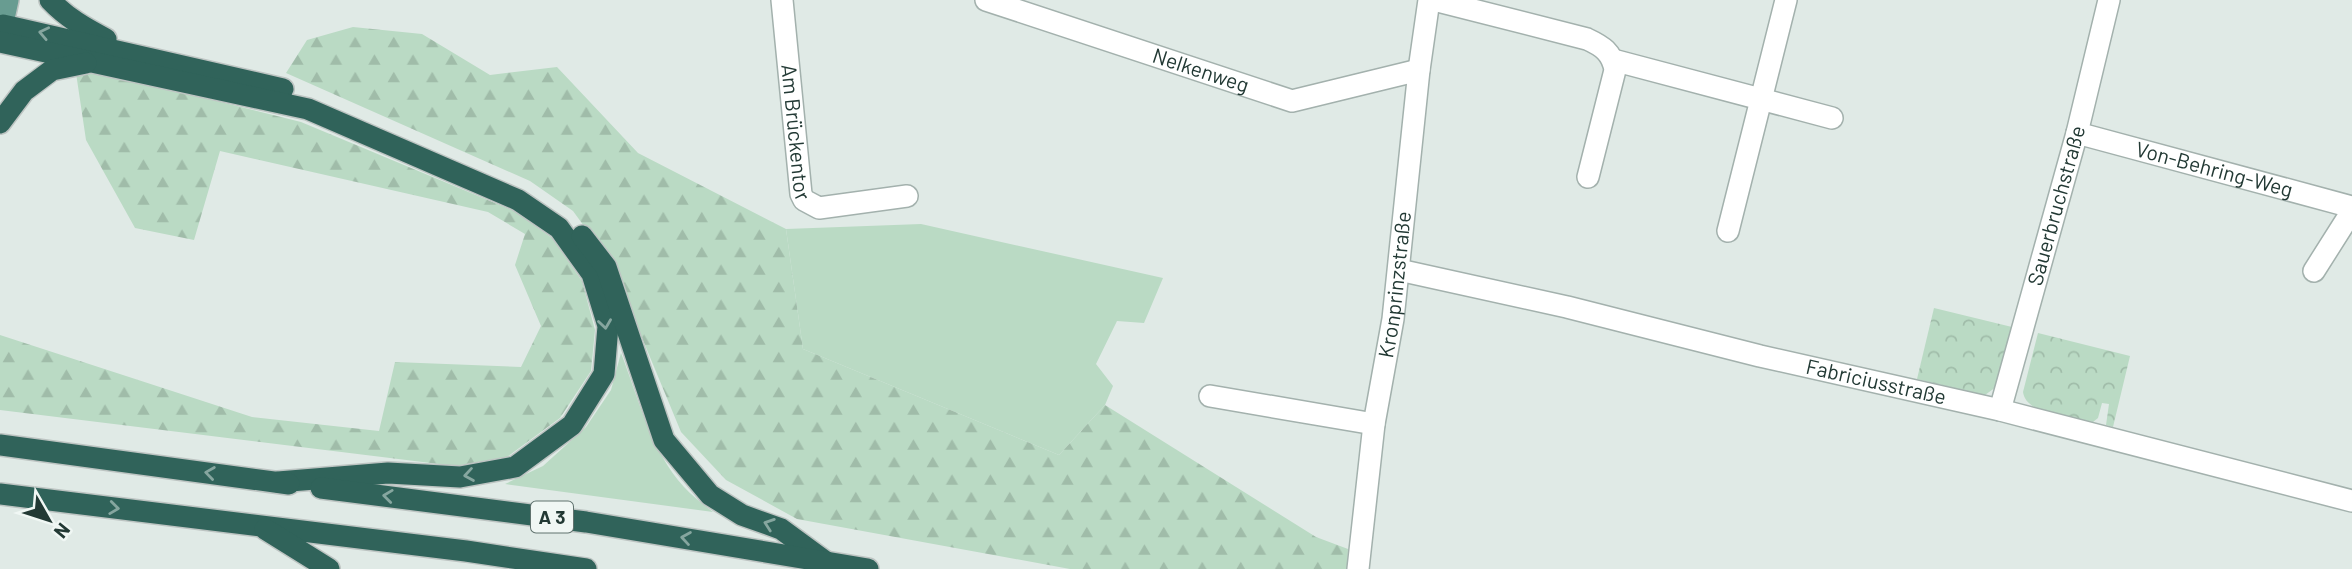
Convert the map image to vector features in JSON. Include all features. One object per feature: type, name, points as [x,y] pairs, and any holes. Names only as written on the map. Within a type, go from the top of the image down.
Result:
[{"type":"highway","points":[[51,0],[62,13],[83,27],[133,53]]},
{"type":"highway","points":[[1,35],[133,53],[303,94],[525,189],[568,218],[606,267],[664,440],[710,495],[742,515],[781,529],[826,562]]},
{"type":"highway","points":[[1,35],[94,61],[321,115],[518,200],[559,228],[592,274],[608,326],[604,374],[572,425],[515,467],[460,477],[388,473],[278,482]]},
{"type":"highway","points":[[0,123],[24,91],[52,70],[94,61]]},
{"type":"highway","name":"A 3","points":[[0,445],[586,522],[868,569]]},
{"type":"highway","name":"A 3","points":[[0,494],[466,551],[586,569]]},
{"type":"highway","points":[[260,526],[329,569]]},
{"type":"main road","points":[[1,35],[8,0]]},
{"type":"street","name":"Am Brückentor","points":[[782,0],[801,194],[804,200],[819,208],[907,196]]},
{"type":"street","name":"Nelkenweg","points":[[986,0],[1292,101],[1419,70]]},
{"type":"street","name":"Kronprinzstraße","points":[[1358,569],[1374,424],[1390,341],[1399,270],[1419,70],[1431,0]]},
{"type":"street","points":[[1431,0],[1587,39],[1608,51],[1615,70],[1588,177]]},
{"type":"street","points":[[1728,231],[1786,0]]},
{"type":"street","name":"Sauerbruchstraße","points":[[2000,410],[2077,133],[2109,0]]},
{"type":"street","points":[[1613,60],[1832,118]]},
{"type":"street","name":"Von-Behring-Weg","points":[[2077,133],[2352,209],[2314,271]]},
{"type":"street","name":"Fabriciusstraße","points":[[1399,270],[2000,410],[2352,502]]},
{"type":"street","points":[[1210,396],[1374,424]]},
{"type":"green space","points":[[353,27],[422,34],[490,75],[557,67],[638,153],[786,229],[803,349],[1059,455],[1105,405],[1316,537],[1348,549],[1347,569],[1070,569],[797,519],[726,480],[681,432],[611,263],[573,211],[530,181],[286,73],[307,40]]},
{"type":"green space","points":[[76,73],[104,73],[301,122],[514,211],[552,238],[582,281],[595,330],[591,371],[560,418],[507,457],[455,466],[0,410],[0,335],[252,417],[379,431],[395,362],[521,367],[541,326],[515,265],[525,234],[488,212],[220,151],[194,240],[135,228],[86,140]]},
{"type":"green space","points":[[921,224],[1163,278],[1144,323],[1117,321],[1096,364],[1113,386],[1105,405],[1059,455],[803,349],[786,229]]},
{"type":"green space","points":[[1934,308],[2012,327],[1996,387],[1985,395],[1917,379]]},
{"type":"green space","points":[[2038,333],[2130,356],[2113,427],[2106,425],[2109,404],[2102,403],[2098,418],[2093,422],[2041,411],[2026,400],[2023,392]]},
{"type":"green space","points":[[621,353],[646,423],[663,457],[684,487],[713,512],[505,484],[543,466],[586,427],[611,390]]}]
